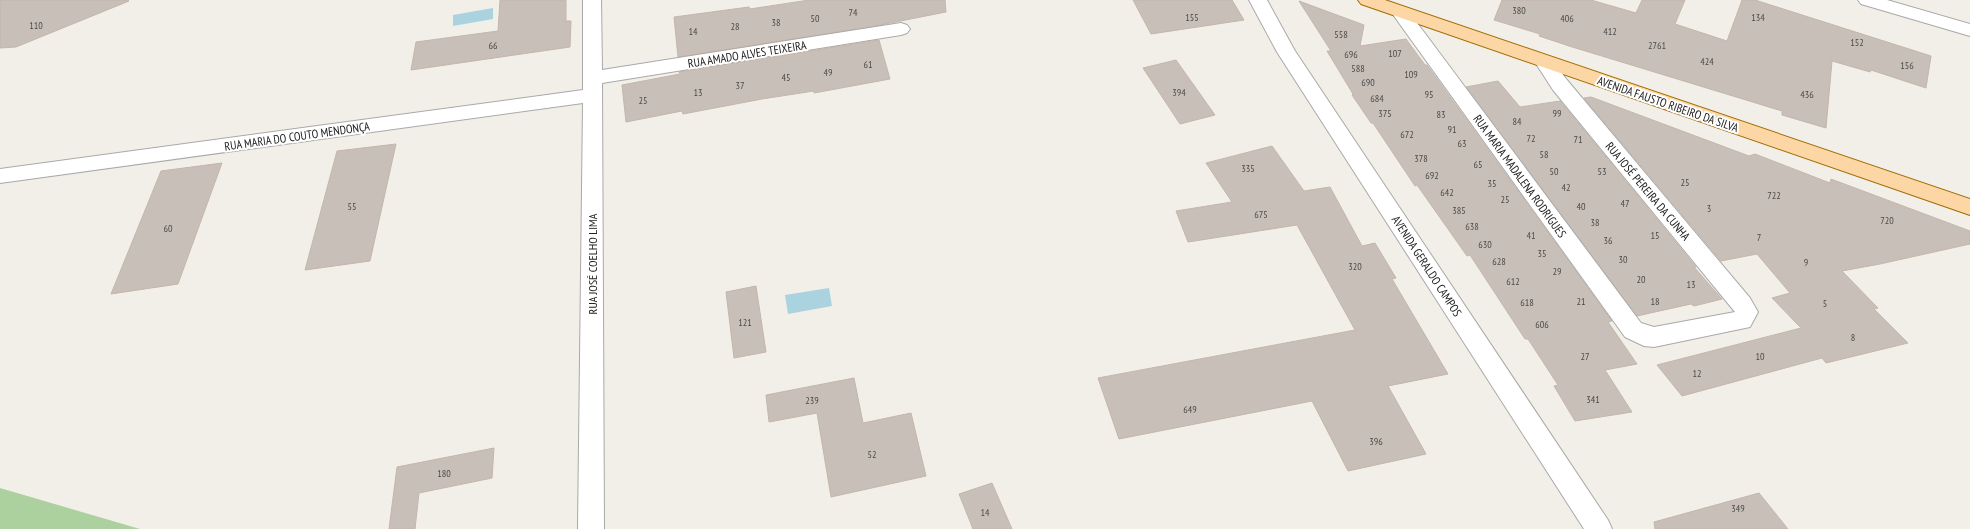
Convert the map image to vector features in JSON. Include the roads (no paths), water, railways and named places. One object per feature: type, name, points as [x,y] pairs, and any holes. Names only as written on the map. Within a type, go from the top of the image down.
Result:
[{"type":"main road","name":"AVENIDA FAUSTO RIBEIRO DA SILVA","points":[[1367,0],[1970,207]]},
{"type":"street","name":"RUA JOSÉ COELHO LIMA","points":[[591,529],[592,0]]},
{"type":"street","name":"AVENIDA GERALDO CAMPOS","points":[[1258,0],[1286,52],[1599,529]]},
{"type":"street","points":[[1867,0],[1970,30]]},
{"type":"street","name":"RUA MARIA MADALENA RODRIGUES","points":[[1400,12],[1633,330],[1644,336],[1654,337],[1742,320]]},
{"type":"street","name":"RUA AMADO ALVES TEIXEIRA","points":[[593,87],[901,29]]},
{"type":"street","name":"RUA JOSÉ PEREIRA DA CUNHA","points":[[1544,62],[1560,85],[1742,304],[1747,312],[1742,320]]},
{"type":"street","name":"RUA MARIA DO COUTO MENDONÇA","points":[[0,176],[593,87]]},
{"type":"water","points":[[493,8],[493,19],[453,26],[453,15]]},
{"type":"water","points":[[829,288],[832,306],[788,314],[785,295]]}]
